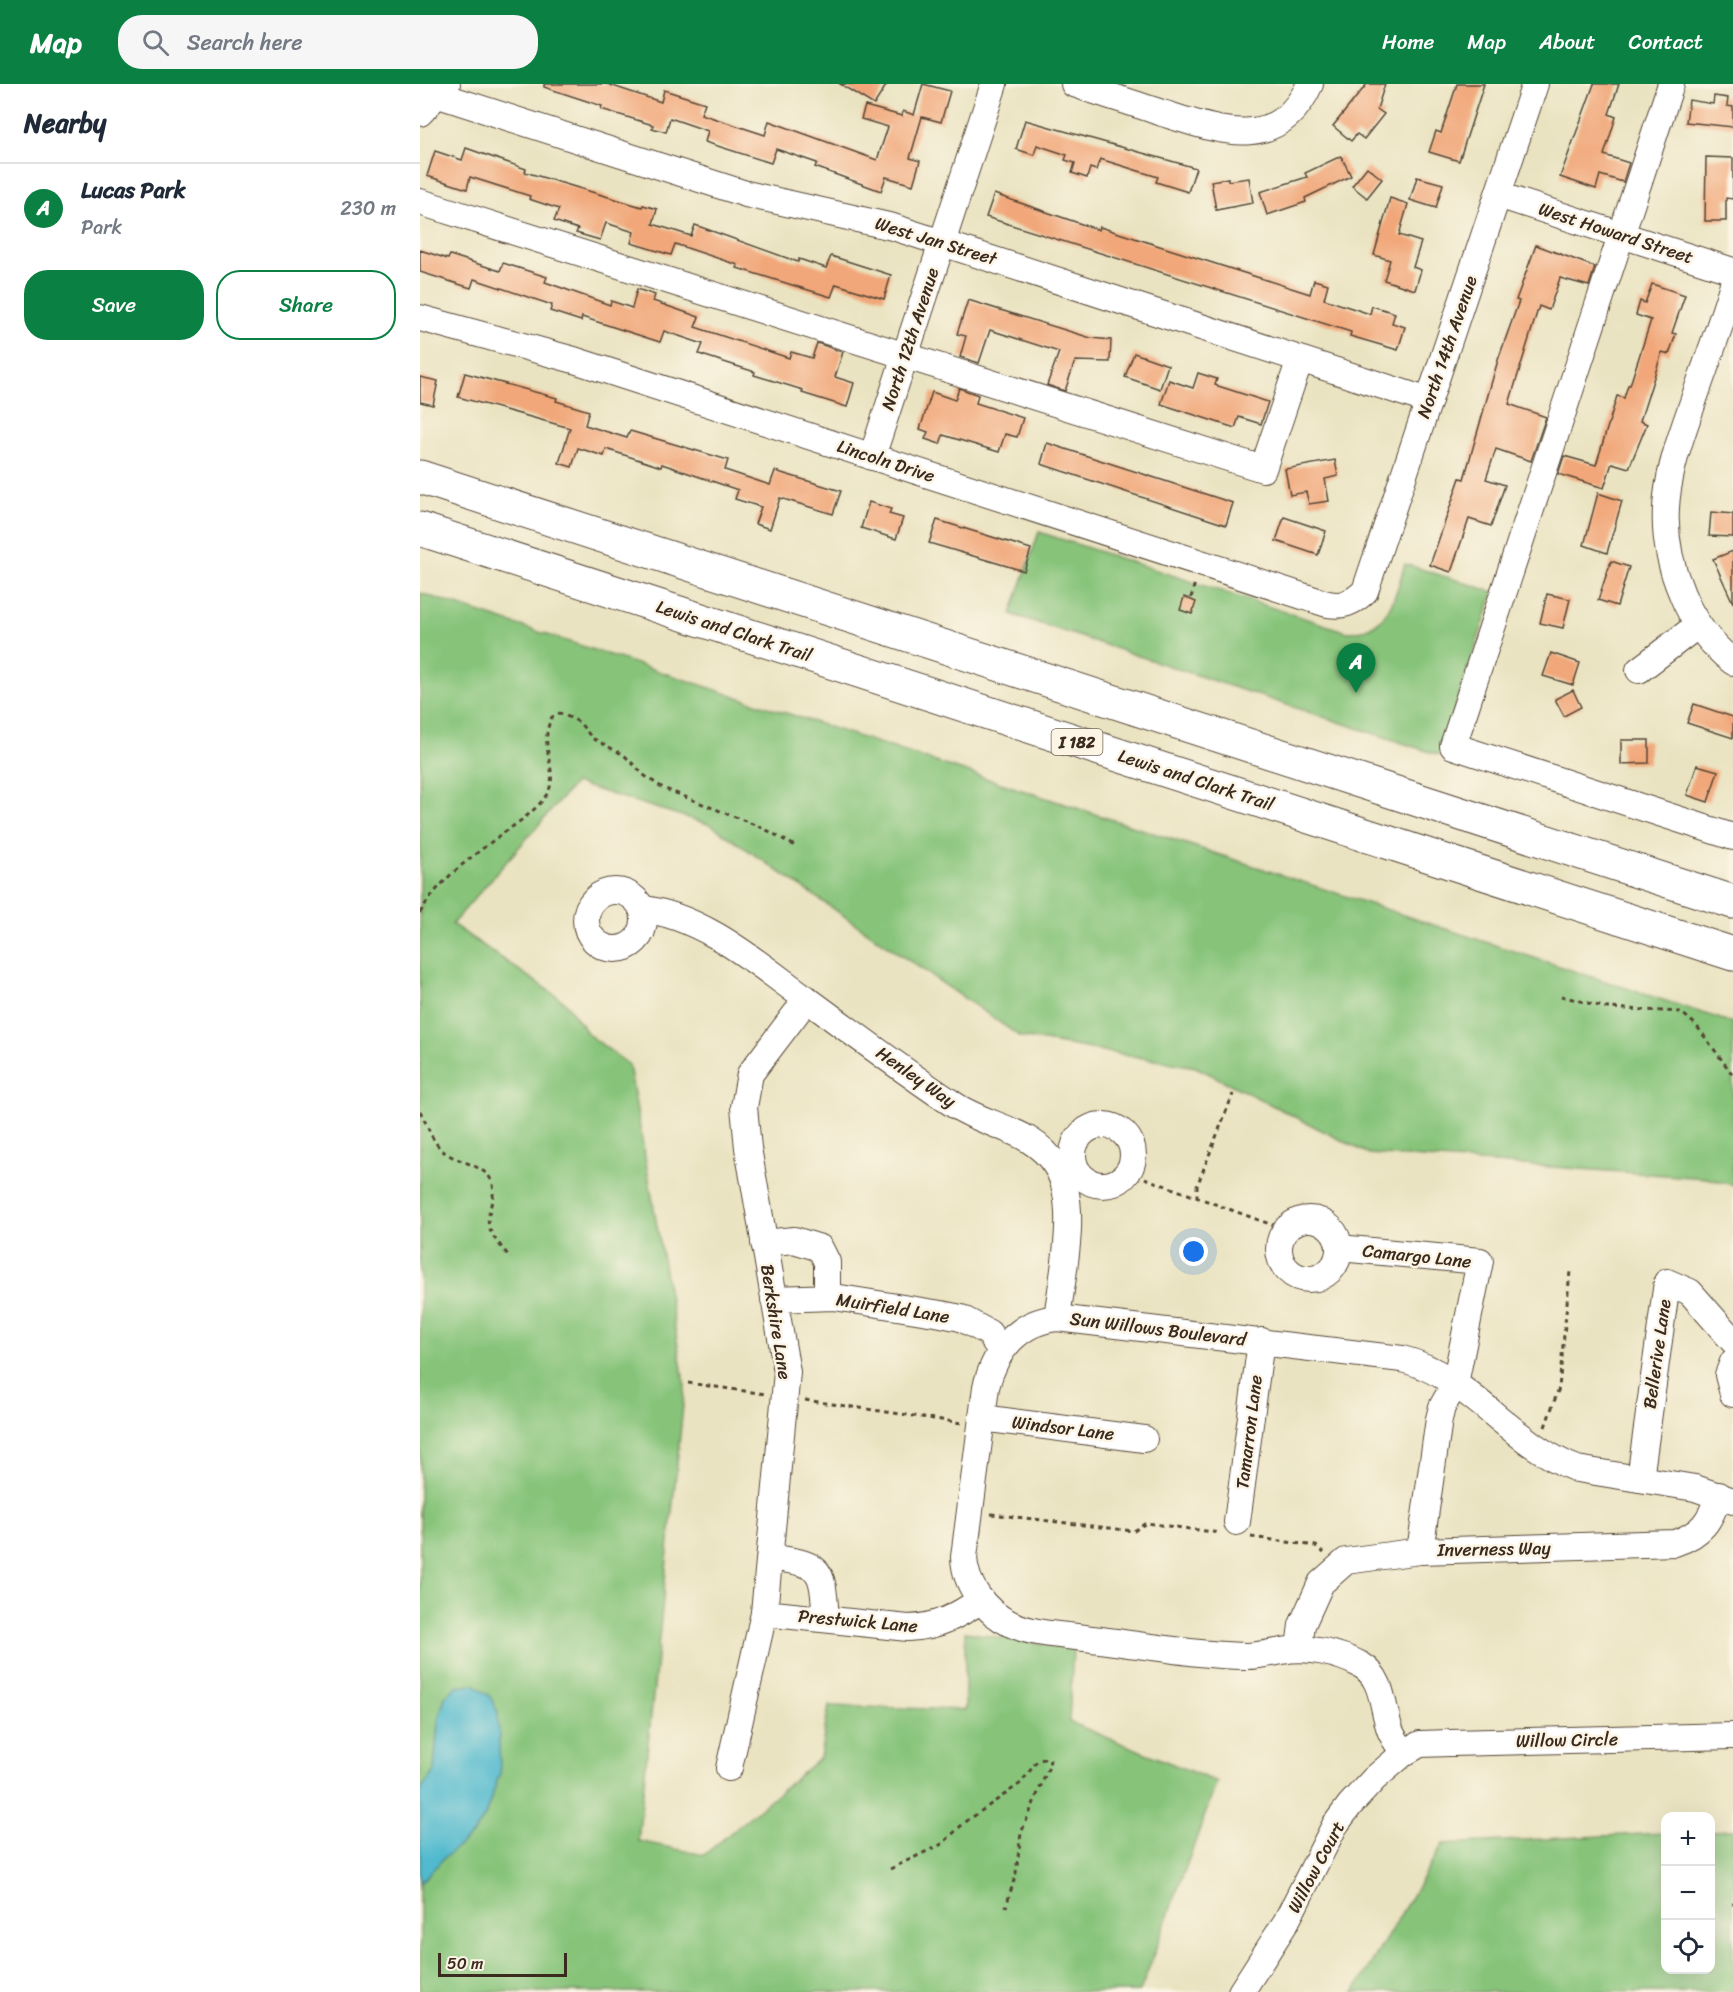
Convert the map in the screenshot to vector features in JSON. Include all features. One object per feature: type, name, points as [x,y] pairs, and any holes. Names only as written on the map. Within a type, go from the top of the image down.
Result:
[{"type":"highway","points":[[420,477],[1733,902]]},
{"type":"highway","name":"Lewis and Clark Trail","points":[[420,529],[1733,954]]},
{"type":"street","name":"North 12th Avenue","points":[[872,457],[994,84]]},
{"type":"street","points":[[1089,86],[1230,133],[1245,133],[1274,125],[1295,110],[1310,84]]},
{"type":"street","name":"North 14th Avenue","points":[[1351,603],[1365,591],[1535,84]]},
{"type":"street","points":[[1671,84],[1453,746],[1733,837]]},
{"type":"street","name":"West Jan Street","points":[[435,89],[746,194],[858,217],[1429,400]]},
{"type":"street","points":[[420,113],[435,89]]},
{"type":"street","name":"West Howard Street","points":[[1498,195],[1733,271]]},
{"type":"street","points":[[420,202],[906,354],[1263,469],[1300,359]]},
{"type":"street","points":[[1733,284],[1673,458],[1665,506],[1668,555],[1685,601],[1698,625],[1733,662]]},
{"type":"street","name":"Lincoln Drive","points":[[420,318],[574,360],[1332,606],[1351,603]]},
{"type":"street","points":[[1639,670],[1698,625]]},
{"type":"street","name":"Henley Way","points":[[642,909],[666,912],[714,937],[765,968],[958,1107],[1011,1130],[1041,1147],[1057,1166],[1071,1176],[1057,1318]]},
{"type":"street","name":"Berkshire Lane","points":[[729,1768],[764,1612],[787,1372],[748,1148],[744,1107],[750,1074],[807,999]]},
{"type":"street","points":[[1097,1126],[1117,1129],[1131,1144],[1133,1154],[1128,1172],[1113,1184],[1094,1184],[1071,1176],[1073,1155],[1080,1136],[1097,1126]]},
{"type":"street","name":"Camargo Lane","points":[[1303,1220],[1323,1223],[1331,1229],[1339,1248],[1338,1257],[1327,1273],[1318,1278],[1299,1278],[1291,1274],[1280,1258],[1281,1239],[1286,1230],[1303,1220]]},
{"type":"street","points":[[764,1243],[794,1240],[820,1248],[827,1262],[827,1298]]},
{"type":"street","name":"Camargo Lane","points":[[1339,1248],[1480,1261],[1455,1383]]},
{"type":"street","name":"Bellerive Lane","points":[[1640,1479],[1667,1282],[1690,1292],[1733,1341]]},
{"type":"street","name":"Muirfield Lane","points":[[774,1299],[827,1298],[961,1318],[989,1333],[1000,1350]]},
{"type":"street","name":"Sun Willows Boulevard","points":[[1299,1648],[1249,1656],[1214,1655],[1047,1633],[1012,1625],[999,1618],[970,1586],[964,1570],[991,1365],[1000,1350],[1032,1323],[1057,1318],[1402,1359],[1434,1369],[1455,1383],[1532,1446],[1549,1457],[1577,1469],[1640,1479],[1726,1498]]},
{"type":"street","name":"Tamarron Lane","points":[[1236,1531],[1261,1341]]},
{"type":"street","points":[[1733,1362],[1728,1376],[1733,1394]]},
{"type":"street","points":[[1420,1551],[1438,1419],[1455,1383]]},
{"type":"street","name":"Windsor Lane","points":[[982,1422],[1144,1439]]},
{"type":"street","name":"Inverness Way","points":[[1299,1648],[1302,1625],[1321,1583],[1346,1561],[1420,1551],[1675,1544],[1704,1529],[1726,1498]]},
{"type":"street","points":[[770,1557],[802,1562],[816,1568],[823,1581],[826,1619]]},
{"type":"street","name":"Prestwick Lane","points":[[764,1612],[927,1628],[943,1623],[981,1600]]},
{"type":"street","points":[[1299,1648],[1336,1656],[1362,1665],[1372,1674],[1379,1686],[1391,1732],[1404,1753]]},
{"type":"street","name":"Willow Circle","points":[[1404,1753],[1420,1744],[1733,1736]]},
{"type":"street","name":"Willow Court","points":[[1241,1992],[1286,1922],[1335,1825],[1374,1779],[1404,1753]]},
{"type":"path","points":[[1191,598],[1196,581]]},
{"type":"path","points":[[420,913],[454,871],[529,815],[545,798],[552,786],[545,737],[552,717],[560,713],[579,722],[592,738],[624,755],[645,776],[663,788],[765,829],[795,846]]},
{"type":"path","points":[[1561,996],[1607,1008],[1681,1012],[1696,1025],[1733,1075]]},
{"type":"path","points":[[1197,1198],[1197,1186],[1233,1094]]},
{"type":"path","points":[[420,1111],[440,1149],[451,1157],[481,1169],[491,1179],[494,1191],[488,1214],[489,1229],[510,1257]]},
{"type":"path","points":[[1128,1172],[1286,1230]]},
{"type":"path","points":[[1532,1446],[1550,1416],[1559,1388],[1570,1271]]},
{"type":"path","points":[[688,1383],[982,1422]]},
{"type":"path","points":[[970,1511],[1134,1531],[1146,1523],[1236,1531],[1316,1546],[1339,1567]]},
{"type":"path","points":[[890,1869],[942,1844],[988,1804],[1021,1783],[1037,1761],[1047,1758],[1050,1760],[1047,1769],[1022,1833],[1016,1873],[1006,1907]]},
{"type":"green space","points":[[1039,532],[1347,632],[1361,631],[1381,620],[1393,600],[1405,564],[1494,592],[1439,755],[1011,614]]},
{"type":"green space","points":[[420,593],[1733,1023],[1733,1185],[1706,1178],[1369,1154],[1196,1067],[1021,1037],[711,825],[575,783],[452,924],[565,1002],[588,1034],[629,1065],[685,1386],[638,1841],[704,1855],[820,1758],[829,1706],[965,1710],[965,1632],[1073,1649],[1069,1722],[1217,1782],[1140,1992],[420,1992]]},
{"type":"green space","points":[[1733,1830],[1733,1992],[1354,1992],[1443,1844],[1661,1833],[1661,1974],[1715,1974],[1715,1831]]},
{"type":"water","points":[[474,1684],[489,1695],[498,1712],[500,1773],[485,1816],[474,1833],[443,1859],[420,1883],[420,1792],[434,1771],[438,1721],[445,1697],[457,1686]]},
{"type":"building","points":[[544,84],[607,84],[661,102],[664,90],[705,103],[701,114],[765,135],[769,121],[877,160],[888,127],[861,119],[865,106],[902,116],[903,111],[914,115],[923,84],[950,91],[941,122],[922,117],[910,158],[920,161],[913,185],[886,177],[881,191],[815,167],[817,163],[776,149],[771,163],[705,142],[708,131],[670,118],[666,132],[652,128],[653,125],[601,109],[602,106],[544,87]]},
{"type":"building","points":[[840,84],[887,84],[874,105]]},
{"type":"building","points":[[1367,84],[1385,84],[1377,109],[1384,114],[1364,139],[1357,134],[1351,141],[1333,126]]},
{"type":"building","points":[[1457,84],[1484,84],[1459,161],[1429,152],[1436,131],[1441,133]]},
{"type":"building","points":[[1594,84],[1619,84],[1609,114],[1616,117],[1604,155],[1629,163],[1623,182],[1600,175],[1596,189],[1560,177]]},
{"type":"building","points":[[1714,96],[1728,98],[1727,106],[1733,107],[1733,127],[1686,122],[1689,100],[1713,104]]},
{"type":"building","points":[[1025,120],[1196,168],[1188,192],[1156,182],[1158,177],[1100,159],[1096,170],[1090,168],[1087,178],[1072,173],[1075,163],[1065,160],[1067,155],[1037,145],[1034,155],[1016,149]]},
{"type":"building","points":[[466,148],[526,169],[525,172],[642,207],[643,205],[657,209],[653,224],[691,236],[695,225],[798,262],[799,259],[826,268],[831,256],[891,275],[884,299],[836,284],[831,297],[737,268],[738,265],[675,244],[671,255],[631,243],[634,232],[606,223],[600,240],[576,233],[578,229],[554,221],[559,209],[529,199],[530,196],[470,177],[467,189],[427,176],[435,151],[462,160]]},
{"type":"building","points":[[1341,156],[1351,176],[1305,198],[1306,202],[1267,215],[1260,192],[1307,177],[1305,173]]},
{"type":"building","points":[[1706,157],[1733,158],[1733,199],[1726,198],[1726,221],[1705,221]]},
{"type":"building","points":[[1367,167],[1382,179],[1367,198],[1352,186]]},
{"type":"building","points":[[1417,177],[1443,184],[1436,208],[1410,200]]},
{"type":"building","points":[[1228,178],[1228,181],[1249,178],[1253,203],[1216,210],[1211,181]]},
{"type":"building","points":[[994,194],[1099,230],[1100,227],[1310,294],[1314,280],[1328,284],[1324,299],[1370,314],[1372,306],[1395,313],[1392,323],[1405,327],[1398,350],[1350,336],[1351,332],[986,217]]},
{"type":"building","points":[[1390,198],[1408,204],[1399,235],[1421,242],[1413,267],[1421,270],[1415,290],[1384,280],[1390,260],[1374,255]]},
{"type":"building","points":[[1536,245],[1595,267],[1589,286],[1560,278],[1549,310],[1539,306],[1509,404],[1546,417],[1531,461],[1496,449],[1486,479],[1505,485],[1491,526],[1469,519],[1451,572],[1430,565],[1460,478],[1464,479],[1498,360],[1519,301],[1516,300]]},
{"type":"building","points":[[420,250],[448,259],[450,255],[500,271],[503,263],[547,277],[545,282],[610,305],[611,301],[632,308],[637,289],[655,295],[653,301],[699,317],[695,327],[789,358],[791,352],[812,358],[817,343],[843,352],[835,377],[854,383],[847,407],[802,393],[803,390],[754,375],[755,372],[699,354],[703,344],[664,331],[660,342],[582,317],[581,321],[550,311],[552,305],[474,279],[471,288],[420,272]]},
{"type":"building","points":[[1652,284],[1685,295],[1672,333],[1676,334],[1669,354],[1662,352],[1640,421],[1647,424],[1629,468],[1612,463],[1604,488],[1558,474],[1564,456],[1596,465],[1617,396],[1624,398],[1628,385],[1630,385],[1651,320],[1636,315],[1640,301],[1645,303]]},
{"type":"building","points":[[968,300],[1091,338],[1111,340],[1110,362],[1075,361],[1065,391],[1047,385],[1059,352],[990,330],[979,363],[960,357],[966,336],[957,334]]},
{"type":"building","points":[[1134,353],[1168,365],[1160,389],[1125,377]]},
{"type":"building","points":[[465,373],[557,398],[556,401],[589,411],[585,425],[627,438],[630,431],[728,460],[725,470],[770,485],[775,471],[841,491],[833,514],[780,498],[770,529],[755,524],[761,507],[735,499],[738,490],[662,464],[661,467],[606,449],[604,456],[578,448],[572,467],[559,463],[570,428],[458,397]]},
{"type":"building","points":[[1198,373],[1217,379],[1215,385],[1268,402],[1261,424],[1239,417],[1235,428],[1161,404],[1169,380],[1193,388]]},
{"type":"building","points":[[420,377],[438,381],[433,405],[420,402]]},
{"type":"building","points":[[959,388],[978,395],[976,403],[1023,418],[1017,437],[1005,434],[999,452],[943,435],[940,444],[925,439],[928,432],[920,429],[932,392],[955,400]]},
{"type":"building","points":[[1047,443],[1233,503],[1226,525],[1041,464]]},
{"type":"building","points":[[1335,460],[1338,476],[1325,479],[1329,501],[1309,504],[1306,492],[1290,495],[1285,469]]},
{"type":"building","points":[[1598,493],[1622,501],[1607,553],[1584,545]]},
{"type":"building","points":[[869,502],[891,509],[889,514],[903,518],[896,539],[861,528]]},
{"type":"building","points":[[1711,512],[1733,514],[1733,537],[1709,536]]},
{"type":"building","points":[[1284,517],[1326,531],[1318,555],[1276,541]]},
{"type":"building","points":[[937,520],[1031,549],[1024,571],[929,543]]},
{"type":"building","points":[[1733,551],[1733,603],[1713,559]]},
{"type":"building","points":[[1611,561],[1629,567],[1617,606],[1598,600]]},
{"type":"building","points":[[1547,594],[1570,599],[1563,628],[1540,623]]},
{"type":"building","points":[[1184,597],[1196,602],[1192,614],[1180,610]]},
{"type":"building","points":[[1551,653],[1580,663],[1573,685],[1543,676]]},
{"type":"building","points":[[1573,690],[1581,707],[1564,716],[1555,699]]},
{"type":"building","points":[[1694,704],[1733,717],[1733,738],[1687,723]]},
{"type":"building","points":[[1621,740],[1649,740],[1649,763],[1621,764]]},
{"type":"building","points":[[1697,765],[1718,771],[1708,802],[1687,795]]},
{"type":"place","name":"Lucas Park","points":[[1356,693]]}]
